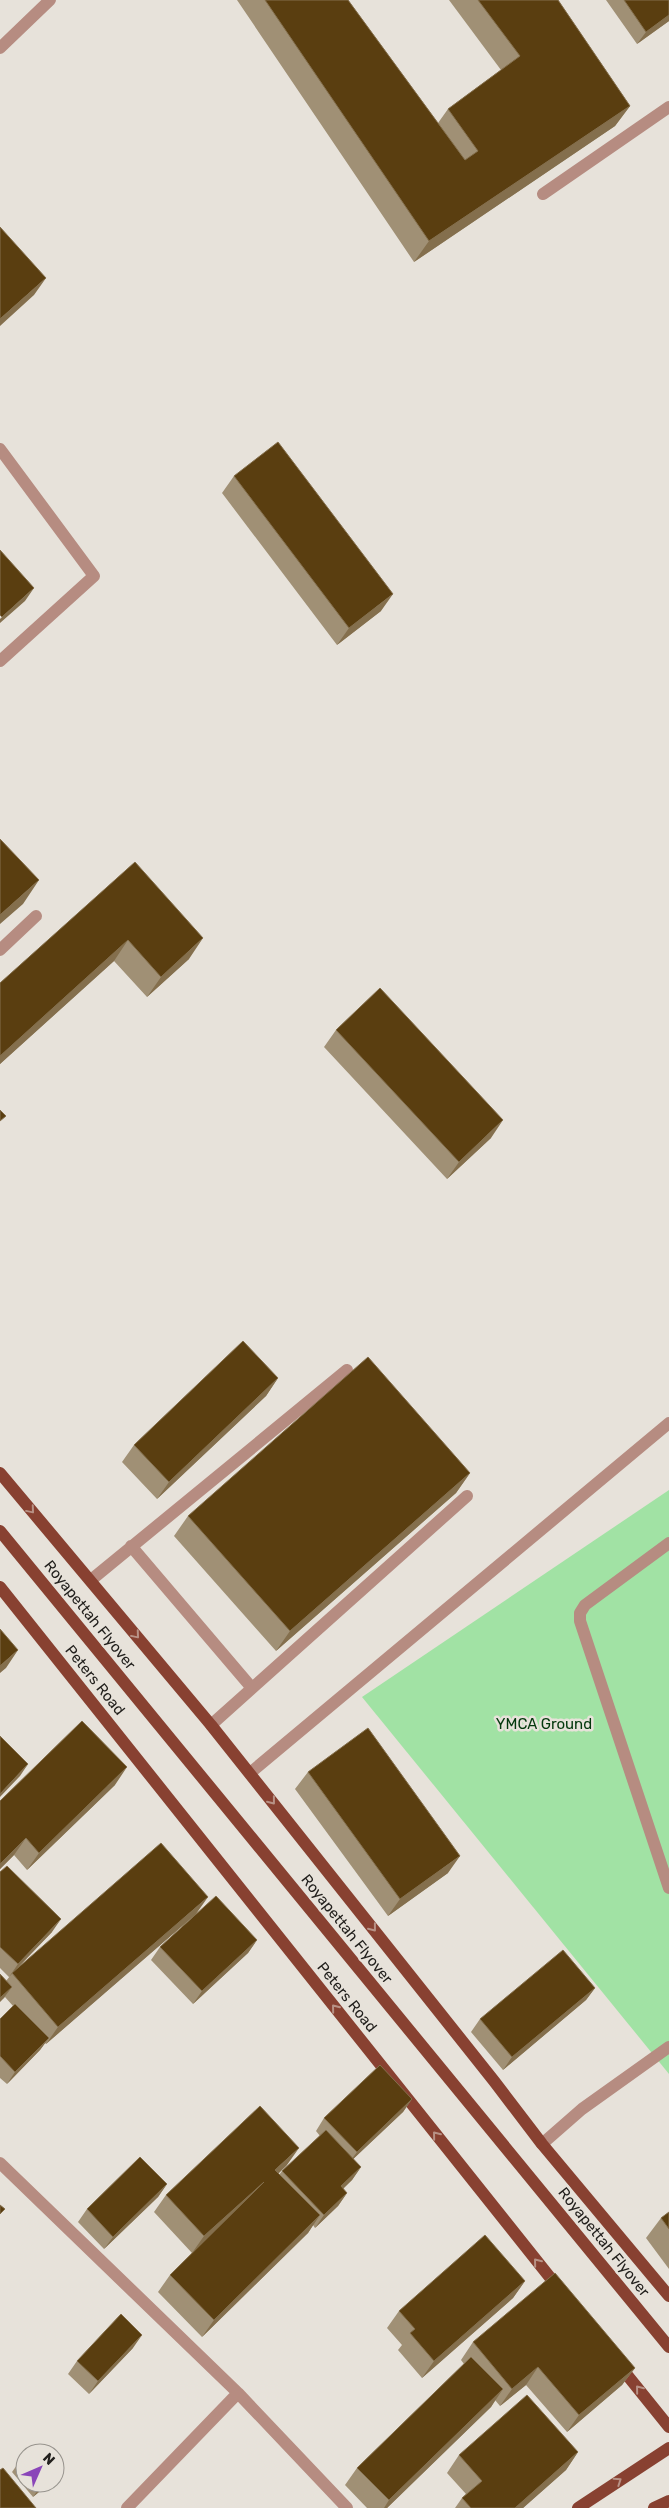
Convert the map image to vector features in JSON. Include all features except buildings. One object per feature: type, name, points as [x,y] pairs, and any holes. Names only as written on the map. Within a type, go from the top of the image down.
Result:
[{"type":"main road","points":[[0,1473],[212,1726],[542,2144],[669,2296]]},
{"type":"main road","name":"Royapettah Flyover","points":[[0,1531],[669,2347]]},
{"type":"main road","name":"Peters Road","points":[[0,1587],[570,2303]]},
{"type":"main road","points":[[613,2357],[669,2427]]},
{"type":"main road","points":[[578,2508],[669,2448]]},
{"type":"main road","points":[[654,2508],[669,2501]]},
{"type":"street","points":[[0,48],[50,0]]},
{"type":"street","points":[[544,194],[669,107]]},
{"type":"street","points":[[0,449],[94,576],[0,661]]},
{"type":"street","points":[[0,950],[36,916]]},
{"type":"street","points":[[90,1580],[347,1370]]},
{"type":"street","points":[[250,1773],[669,1423]]},
{"type":"street","points":[[212,1726],[467,1496]]},
{"type":"street","points":[[669,1543],[585,1605],[580,1613],[580,1621],[669,1888]]},
{"type":"street","points":[[131,1546],[252,1688]]},
{"type":"street","points":[[542,2144],[582,2109],[669,2046]]},
{"type":"street","points":[[0,2163],[238,2393],[347,2508]]},
{"type":"street","points":[[127,2508],[238,2393]]},
{"type":"green space","name":"YMCA Ground","points":[[669,1490],[669,2074],[362,1697]]}]
